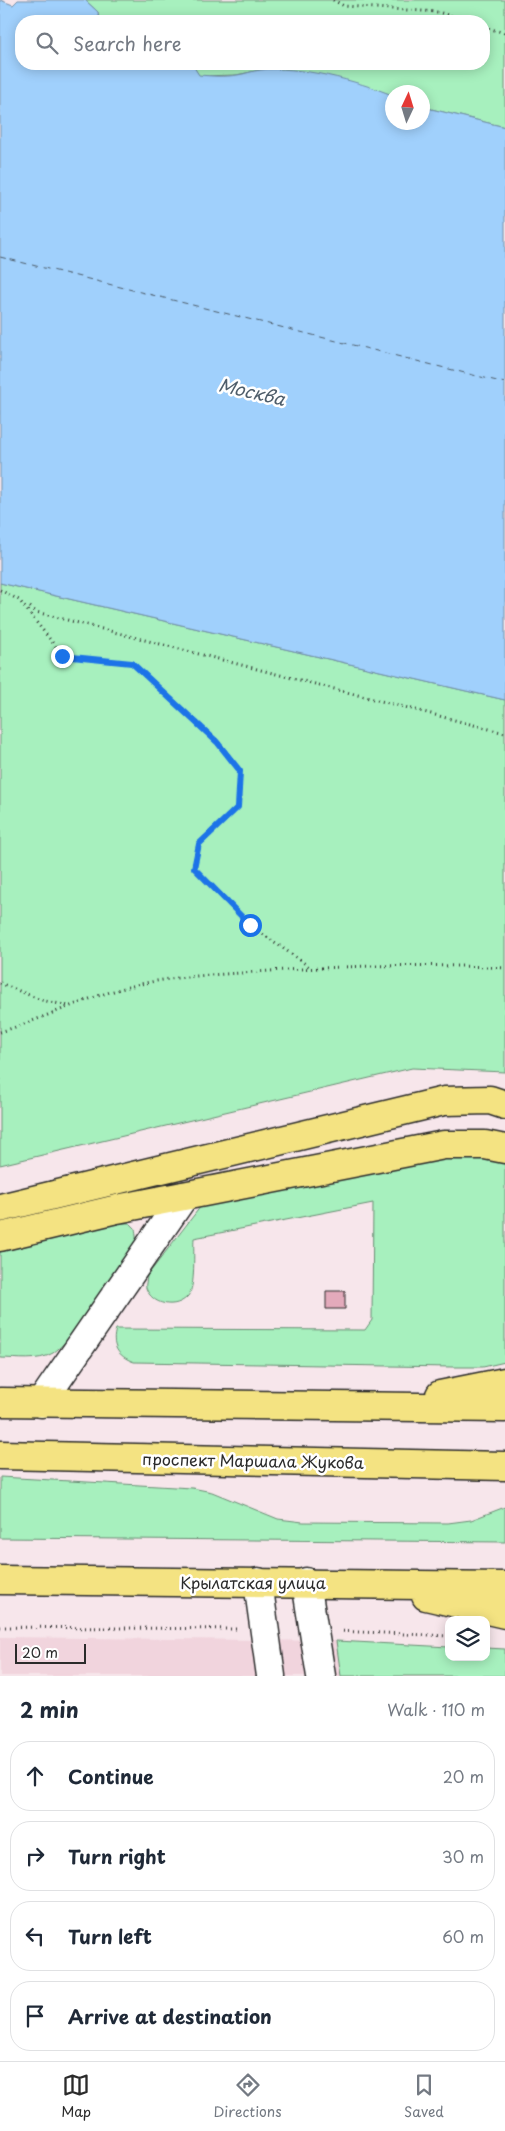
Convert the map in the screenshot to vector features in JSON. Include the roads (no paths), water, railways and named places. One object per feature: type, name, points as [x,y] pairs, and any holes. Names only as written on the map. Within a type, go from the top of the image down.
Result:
[{"type":"main road","points":[[0,1208],[444,1101],[490,1100],[505,1105]]},
{"type":"main road","points":[[0,1237],[117,1209],[444,1145],[485,1144],[505,1149]]},
{"type":"main road","points":[[368,1408],[505,1382]]},
{"type":"main road","points":[[0,1402],[368,1408],[505,1408]]},
{"type":"main road","name":"проспект Маршала Жукова","points":[[0,1455],[505,1466]]},
{"type":"main road","name":"Крылатская улица","points":[[0,1580],[361,1582],[505,1586]]},
{"type":"main road","points":[[361,1582],[505,1614]]},
{"type":"lane","points":[[41,1403],[184,1196]]},
{"type":"lane","points":[[258,1582],[271,1676]]},
{"type":"lane","points":[[306,1582],[321,1676]]},
{"type":"water","name":"Москва","points":[[0,0],[13,5],[18,0],[85,0],[98,12],[98,15],[15,15],[15,70],[196,70],[199,75],[218,76],[240,75],[260,70],[310,72],[362,84],[385,92],[385,130],[430,130],[430,109],[505,127],[505,700],[0,583]]}]
